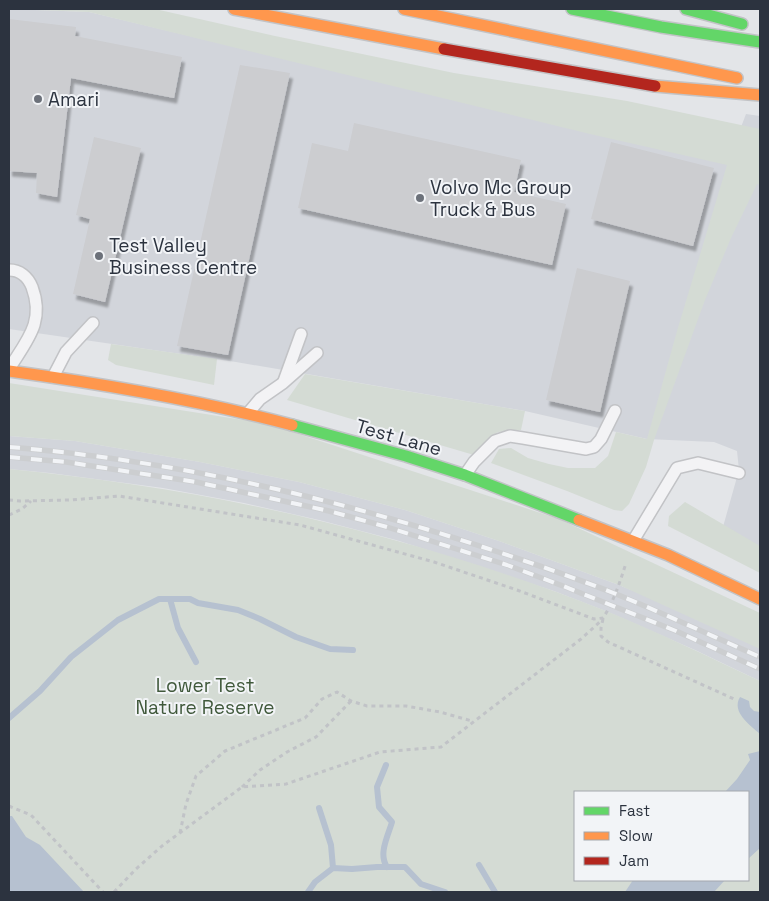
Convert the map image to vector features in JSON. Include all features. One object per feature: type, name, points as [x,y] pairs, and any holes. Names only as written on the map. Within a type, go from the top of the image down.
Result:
[{"type":"main road","points":[[234,9],[480,56],[658,86],[760,95]]},
{"type":"main road","points":[[404,9],[750,81]]},
{"type":"main road","points":[[572,9],[661,27],[760,42]]},
{"type":"main road","points":[[686,9],[751,26]]},
{"type":"main road","name":"Test Lane","points":[[9,370],[163,396],[248,413],[406,456],[465,475],[668,555],[760,599]]},
{"type":"lane","points":[[9,270],[16,270],[29,280],[36,299],[37,315],[31,335],[9,370]]},
{"type":"lane","points":[[53,377],[66,352],[93,324]]},
{"type":"lane","points":[[283,383],[301,334]]},
{"type":"lane","points":[[248,413],[260,399],[283,383],[318,353]]},
{"type":"lane","points":[[465,475],[474,462],[495,441],[510,436],[586,449],[594,447],[615,411]]},
{"type":"lane","points":[[633,541],[677,468],[698,463],[739,473]]},
{"type":"path","points":[[9,500],[71,500],[119,496],[300,526],[434,562],[594,619],[604,618]]},
{"type":"path","points":[[9,515],[22,509],[31,501]]},
{"type":"path","points":[[633,541],[619,585],[604,618],[601,636],[608,642],[734,699]]},
{"type":"path","points":[[242,787],[286,784],[380,752],[441,747],[581,639],[604,618]]},
{"type":"path","points":[[180,833],[186,804],[196,776],[225,751],[305,718],[322,699],[337,692],[351,701],[368,706],[406,706],[440,712],[473,721]]},
{"type":"path","points":[[114,892],[162,846],[242,787],[260,770],[316,736],[351,701]]},
{"type":"path","points":[[9,806],[31,815],[103,892]]},
{"type":"shaded area","points":[[9,9],[89,12],[727,164],[746,114],[760,116],[760,563],[719,541],[739,470],[737,451],[714,442],[647,439],[525,411],[236,362],[9,329]]},
{"type":"shaded area","points":[[9,436],[75,441],[200,462],[299,482],[405,510],[499,541],[619,585],[760,643],[760,681],[695,650],[554,591],[396,540],[244,503],[163,488],[9,469]]},
{"type":"green space","points":[[11,9],[155,9],[454,73],[627,101],[760,129],[760,185],[757,184],[731,238],[705,300],[646,467],[629,504],[622,511],[614,510],[491,463],[499,449],[511,448],[528,458],[549,464],[568,468],[595,468],[608,456],[616,432],[647,439],[727,165],[590,134],[89,12]]},
{"type":"green space","points":[[111,344],[217,359],[214,385],[116,365],[108,360]]},
{"type":"green space","points":[[305,374],[525,411],[521,430],[498,432],[489,438],[474,455],[287,400]]},
{"type":"green space","points":[[9,383],[268,424],[559,519],[760,613],[760,649],[619,585],[499,541],[405,510],[299,482],[200,462],[75,441],[9,436]]},
{"type":"green space","name":"Lower Test Nature Reserve","points":[[9,469],[162,489],[312,519],[387,538],[534,584],[606,611],[760,681],[760,892],[9,892]]},
{"type":"green space","points":[[685,502],[760,546],[760,573],[668,526],[669,516]]},
{"type":"water","points":[[740,697],[749,701],[750,707],[754,711],[760,712],[760,734],[740,713],[738,703]]},
{"type":"water","points":[[760,751],[760,848],[749,858],[749,791],[726,791],[750,760],[748,754]]},
{"type":"water","points":[[9,816],[12,816],[26,837],[40,845],[84,892],[9,892]]},
{"type":"water","points":[[632,881],[724,881],[714,892],[625,892]]},
{"type":"building","name":"Amari","points":[[9,19],[76,27],[75,36],[182,57],[174,98],[71,78],[57,197],[36,193],[37,173],[9,171]]},
{"type":"building","points":[[240,65],[290,73],[228,355],[177,346]]},
{"type":"building","name":"Volvo Mc Group Truck & Bus","points":[[354,123],[521,160],[514,192],[566,204],[552,265],[298,208],[312,143],[348,151]]},
{"type":"building","name":"Test Valley Business Centre","points":[[94,137],[141,148],[105,302],[73,294],[90,219],[76,215]]},
{"type":"building","points":[[611,142],[714,168],[693,246],[591,219]]},
{"type":"building","points":[[577,268],[630,281],[600,412],[546,400]]},
{"type":"waterway","points":[[9,718],[40,691],[71,657],[118,620],[159,599],[190,599],[198,603],[238,610],[296,637],[330,649],[353,650]]},
{"type":"waterway","points":[[170,599],[178,628],[196,662]]},
{"type":"waterway","points":[[386,765],[377,787],[379,807],[392,822],[383,856],[387,867]]},
{"type":"waterway","points":[[319,808],[331,845],[333,868]]},
{"type":"waterway","points":[[479,865],[495,892]]},
{"type":"waterway","points":[[308,892],[315,882],[333,868],[377,867],[405,867],[421,884],[445,892]]},
{"type":"railway","points":[[9,447],[70,453],[190,471],[310,497],[369,513],[486,548],[584,582],[652,609],[760,657]]},
{"type":"railway","points":[[9,457],[66,462],[196,482],[329,511],[387,527],[507,565],[563,586],[676,631],[760,669]]},
{"type":"traffic: fast","points":[[572,9],[661,27],[760,42]]},
{"type":"traffic: fast","points":[[686,9],[742,24]]},
{"type":"traffic: fast","points":[[292,425],[406,456],[465,475],[579,520]]},
{"type":"traffic: slow","points":[[234,9],[444,49]]},
{"type":"traffic: slow","points":[[404,9],[737,78]]},
{"type":"traffic: slow","points":[[655,86],[760,95]]},
{"type":"traffic: slow","points":[[9,371],[151,393],[292,425]]},
{"type":"traffic: slow","points":[[579,520],[668,555],[760,599]]},
{"type":"traffic: jam","points":[[444,49],[655,86]]},
{"type":"place","name":"Amari","points":[[38,99]]},
{"type":"place","name":"Volvo Mc Group Truck & Bus","points":[[420,198]]},
{"type":"place","name":"Test Valley Business Centre","points":[[99,256]]}]
